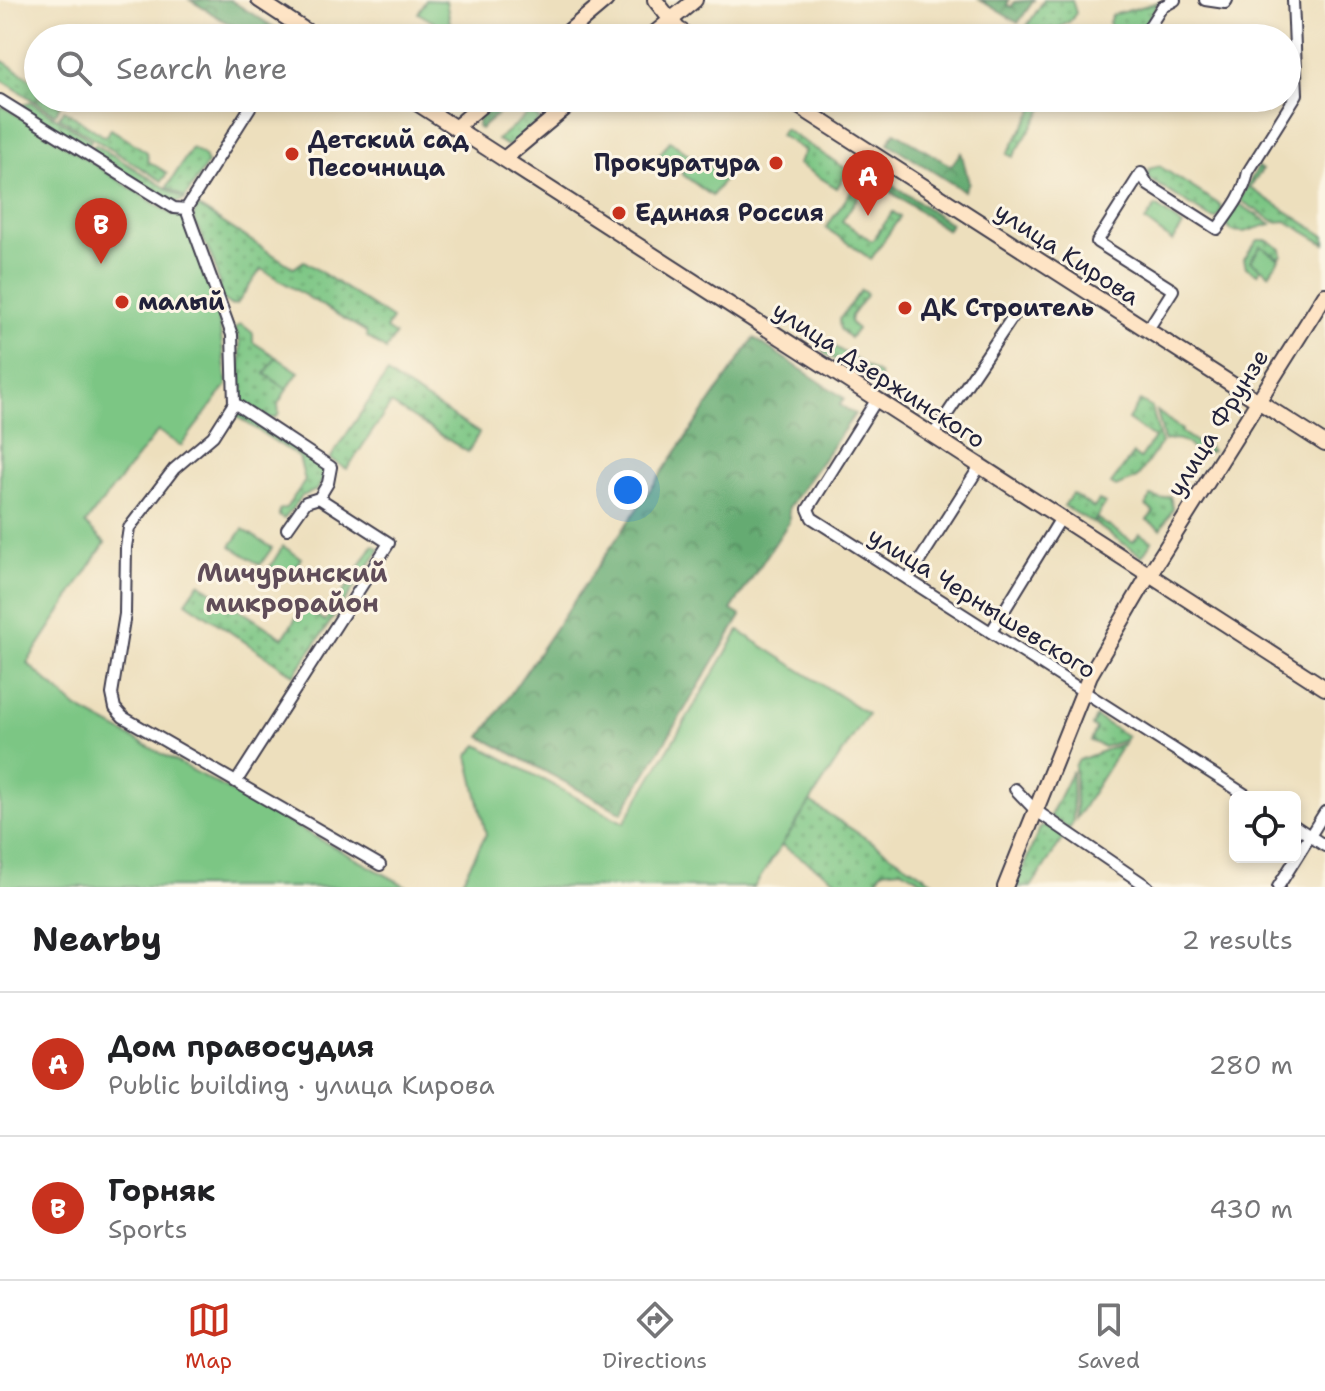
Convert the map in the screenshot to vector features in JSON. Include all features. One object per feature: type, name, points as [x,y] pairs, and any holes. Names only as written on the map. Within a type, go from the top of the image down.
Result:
[{"type":"main road","points":[[259,0],[287,24]]},
{"type":"main road","points":[[578,24],[606,0]]},
{"type":"main road","points":[[655,0],[675,24]]},
{"type":"main road","points":[[665,24],[695,0]]},
{"type":"main road","name":"улица Дзержинского","points":[[430,112],[1325,688]]},
{"type":"main road","points":[[455,128],[474,112]]},
{"type":"main road","points":[[504,159],[560,112]]},
{"type":"main road","name":"улица Кирова","points":[[808,112],[1325,444]]},
{"type":"main road","name":"улица Фрунзе","points":[[1005,887],[1090,675],[1149,575],[1325,295]]},
{"type":"street","points":[[1151,24],[1162,7],[1175,0]]},
{"type":"street","points":[[1205,0],[1225,3],[1227,0]]},
{"type":"street","points":[[1293,0],[1294,24]]},
{"type":"street","points":[[0,100],[174,208],[186,209]]},
{"type":"street","points":[[186,209],[247,112]]},
{"type":"street","points":[[1147,331],[1173,290],[1097,242],[1141,173],[1148,185],[1217,229],[1237,201],[1248,172],[1286,112]]},
{"type":"street","points":[[186,209],[232,335],[234,403],[213,436],[174,469],[129,528],[125,614],[112,694],[115,708],[123,717],[380,865]]},
{"type":"street","points":[[933,435],[1016,312]]},
{"type":"street","name":"улица Чернышевского","points":[[877,399],[808,509],[812,518],[1240,791]]},
{"type":"street","points":[[234,403],[331,467],[328,483],[319,498],[306,502],[287,529]]},
{"type":"street","points":[[908,579],[980,466]]},
{"type":"street","points":[[236,782],[389,543],[319,498]]},
{"type":"street","points":[[991,632],[1061,518]]},
{"type":"street","points":[[1015,789],[1035,810],[1148,887]]},
{"type":"street","points":[[1278,887],[1325,812]]},
{"type":"street","points":[[1301,830],[1325,846]]},
{"type":"green space","points":[[190,0],[230,0],[269,24],[229,24]]},
{"type":"green space","points":[[426,0],[446,1],[450,24],[437,24],[418,13]]},
{"type":"green space","points":[[980,0],[1009,0],[1007,5],[1012,7],[1014,2],[1034,0],[1018,23]]},
{"type":"green space","points":[[1044,0],[1072,0],[1076,13],[1065,24],[1028,24]]},
{"type":"green space","points":[[1159,2],[1145,24],[1110,24],[1112,15]]},
{"type":"green space","points":[[3,61],[24,75],[24,94],[0,79]]},
{"type":"green space","points":[[0,105],[173,215],[184,214],[218,313],[227,385],[181,446],[158,431],[85,524],[105,543],[27,663],[77,708],[408,887],[0,887]]},
{"type":"green space","points":[[30,112],[47,112],[91,140],[87,147]]},
{"type":"green space","points":[[67,112],[105,137],[111,129],[147,152],[148,161],[167,173],[162,181],[59,117]]},
{"type":"green space","points":[[484,112],[500,112],[480,129],[477,127],[479,116]]},
{"type":"green space","points":[[530,112],[540,120],[508,146],[497,140]]},
{"type":"green space","points":[[1032,112],[1041,112],[1013,157],[1007,154]]},
{"type":"green space","points":[[784,129],[848,170],[837,188],[798,164],[805,151],[780,135]]},
{"type":"green space","points":[[895,132],[951,166],[961,152],[969,182],[964,191],[888,143]]},
{"type":"green space","points":[[670,141],[692,157],[682,171],[659,155]]},
{"type":"green space","points":[[95,144],[185,200],[174,203],[90,150]]},
{"type":"green space","points":[[192,148],[204,156],[207,164],[185,198],[167,187]]},
{"type":"green space","points":[[696,157],[725,178],[712,196],[682,174]]},
{"type":"green space","points":[[1159,166],[1220,205],[1223,212],[1216,219],[1209,217],[1151,180],[1148,177],[1149,169]]},
{"type":"green space","points":[[1258,167],[1262,170],[1250,188],[1325,236],[1325,244],[1286,221],[1275,222],[1240,200]]},
{"type":"green space","points":[[893,185],[951,224],[947,230],[889,191]]},
{"type":"green space","points":[[853,189],[860,194],[842,221],[872,241],[893,212],[900,217],[871,259],[826,228]]},
{"type":"green space","points":[[1238,203],[1271,224],[1244,232],[1232,231],[1226,225]]},
{"type":"green space","points":[[197,206],[294,268],[304,261],[392,319],[386,329],[395,335],[386,350],[367,337],[366,332],[261,269],[237,304],[230,305],[222,298],[214,262],[193,218]]},
{"type":"green space","points":[[1156,206],[1183,226],[1172,241],[1145,221]]},
{"type":"green space","points":[[1258,240],[1267,240],[1281,249],[1282,255],[1279,258],[1261,246],[1250,261],[1261,268],[1257,274],[1246,267],[1244,259]]},
{"type":"green space","points":[[1261,246],[1279,259],[1269,274],[1251,261]]},
{"type":"green space","points":[[861,290],[867,294],[851,316],[850,322],[857,329],[850,338],[840,329],[839,320]]},
{"type":"green space","points":[[241,324],[253,333],[253,342],[276,357],[265,374],[287,389],[278,404],[279,414],[275,418],[269,418],[242,400],[240,342],[235,328]]},
{"type":"green space","points":[[754,338],[844,398],[840,405],[855,414],[789,507],[789,522],[731,610],[741,616],[622,813],[481,737]]},
{"type":"green space","points":[[832,345],[880,375],[880,386],[824,353],[824,347]]},
{"type":"green space","points":[[276,357],[299,372],[287,389],[265,374]]},
{"type":"green space","points":[[387,374],[479,433],[468,452],[391,404],[347,469],[330,459]]},
{"type":"green space","points":[[1140,401],[1152,408],[1161,443],[1137,478],[1116,487],[1111,484],[1133,454],[1140,459],[1154,438],[1128,420]]},
{"type":"green space","points":[[236,408],[325,469],[326,474],[317,490],[302,496],[284,519],[279,516],[279,510],[286,508],[305,481],[299,457],[233,414]]},
{"type":"green space","points":[[1157,411],[1181,432],[1212,451],[1196,456],[1183,441],[1164,441]]},
{"type":"green space","points":[[1072,494],[1094,508],[1099,500],[1105,504],[1093,523],[1064,506]]},
{"type":"green space","points":[[1151,496],[1161,499],[1170,496],[1173,509],[1161,529],[1147,520],[1154,512],[1146,506]]},
{"type":"green space","points":[[1098,519],[1133,542],[1140,534],[1152,541],[1142,556],[1095,524]]},
{"type":"green space","points":[[243,529],[272,548],[260,565],[231,546]]},
{"type":"green space","points":[[373,545],[380,549],[294,675],[186,602],[199,583],[283,638],[303,607],[325,621]]},
{"type":"green space","points":[[283,546],[301,558],[288,579],[270,567]]},
{"type":"green space","points":[[739,631],[868,714],[754,887],[459,887],[486,834],[468,756],[478,745],[624,823]]},
{"type":"green space","points":[[1096,717],[1127,736],[1125,740],[1104,747],[1091,741],[1096,729],[1092,726]]},
{"type":"green space","points":[[1124,743],[1076,819],[1075,766],[1079,760]]},
{"type":"green space","points":[[1072,771],[1073,823],[1069,829],[1050,816]]},
{"type":"green space","points":[[810,802],[941,887],[932,887],[902,869],[882,871],[872,887],[847,887],[781,845]]},
{"type":"green space","points":[[1044,825],[1065,835],[1031,887],[1015,887],[1040,828]]},
{"type":"place","name":"Детский сад Песочница","points":[[292,154]]},
{"type":"place","name":"Прокуратура","points":[[776,163]]},
{"type":"place","name":"Единая Россия","points":[[619,213]]},
{"type":"place","name":"Дом правосудия","points":[[868,216]]},
{"type":"place","name":"Горняк","points":[[101,264]]},
{"type":"place","name":"малый","points":[[122,302]]},
{"type":"place","name":"ДК Строитель","points":[[905,308]]},
{"type":"district","name":"Мичуринский микрорайон","points":[[292,587]]}]
